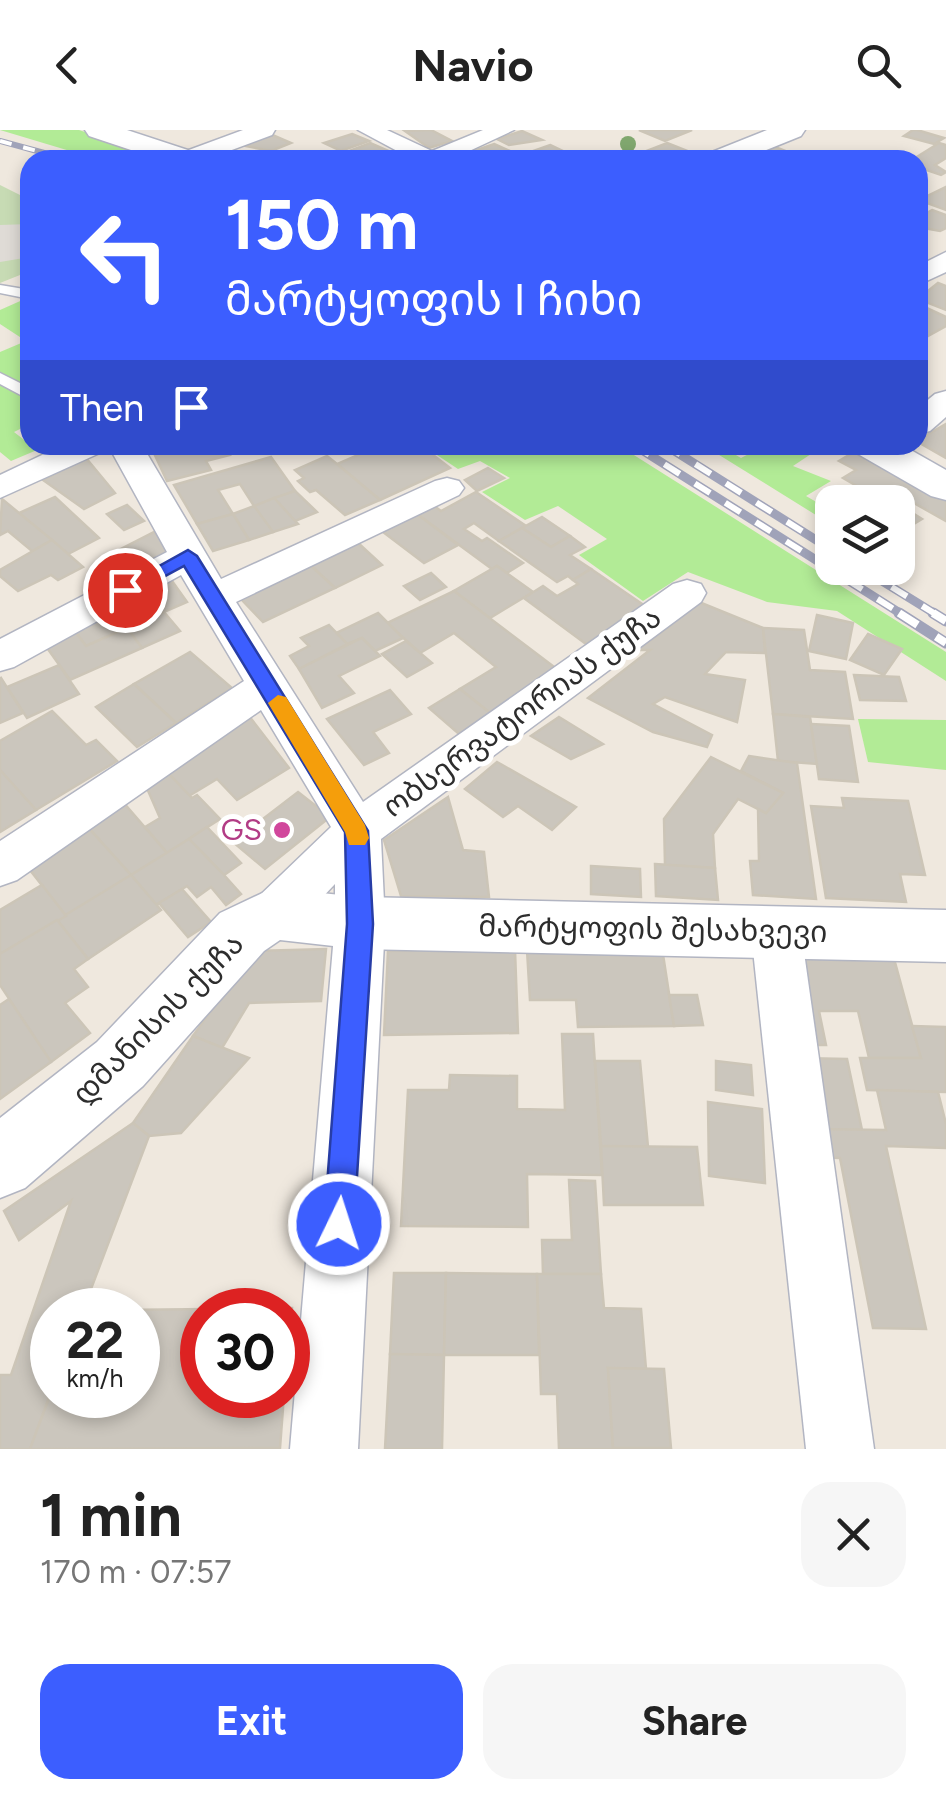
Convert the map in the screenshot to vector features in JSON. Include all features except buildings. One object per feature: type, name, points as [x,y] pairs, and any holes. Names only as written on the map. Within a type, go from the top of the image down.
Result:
[{"type":"street","points":[[99,130],[160,150]]},
{"type":"street","points":[[212,150],[264,130]]},
{"type":"street","points":[[369,130],[411,150]]},
{"type":"street","points":[[456,150],[503,130]]},
{"type":"street","points":[[742,150],[792,130]]},
{"type":"street","points":[[6,477],[64,455]]},
{"type":"street","points":[[131,455],[357,831],[360,924],[324,1449]]},
{"type":"street","points":[[895,455],[946,487]]},
{"type":"street","points":[[215,597],[447,488]]},
{"type":"street","points":[[0,657],[188,556]]},
{"type":"street","name":"ობსერვატორიას ქუჩა","points":[[357,831],[687,594]]},
{"type":"street","points":[[0,866],[268,685]]},
{"type":"street","name":"დმანისის ქუჩა","points":[[0,1162],[120,1064],[242,932],[273,914],[357,831]]},
{"type":"street","name":"მარტყოფის შესახვევი","points":[[273,914],[360,924],[946,936]]},
{"type":"street","points":[[776,932],[840,1449]]},
{"type":"green space","points":[[0,130],[79,130],[138,150],[67,150]]},
{"type":"green space","points":[[0,185],[20,195],[20,275],[0,283]]},
{"type":"green space","points":[[20,301],[20,337],[0,324],[0,310]]},
{"type":"green space","points":[[20,344],[20,429],[14,432],[20,437],[20,455],[25,455],[11,461],[0,452],[0,352]]},
{"type":"green space","points":[[437,455],[634,455],[815,569],[815,585],[840,585],[946,652],[946,681],[837,611],[767,602],[688,572],[643,601],[579,555],[607,539],[558,506],[525,520],[482,492],[510,478],[480,461],[458,469]]},
{"type":"green space","points":[[719,455],[810,455],[793,466],[831,481],[815,485],[815,491],[806,496],[815,501],[815,514]]},
{"type":"green space","points":[[858,719],[946,720],[946,770],[868,762]]},
{"type":"shaded area","points":[[20,224],[20,259],[0,262],[0,225]]},
{"type":"railway","points":[[0,141],[33,150]]},
{"type":"railway","points":[[650,455],[903,615]]},
{"type":"railway","points":[[681,455],[815,539]]},
{"type":"railway","points":[[888,585],[937,615]]},
{"type":"railway","points":[[899,613],[946,643]]},
{"type":"railway","points":[[933,613],[946,621]]},
{"type":"slow traffic","points":[[278,703],[357,831],[357,838]]},
{"type":"place","name":"GS","points":[[282,830]]},
{"type":"route","points":[[125,590],[188,556],[357,831],[360,924],[339,1224]]}]
